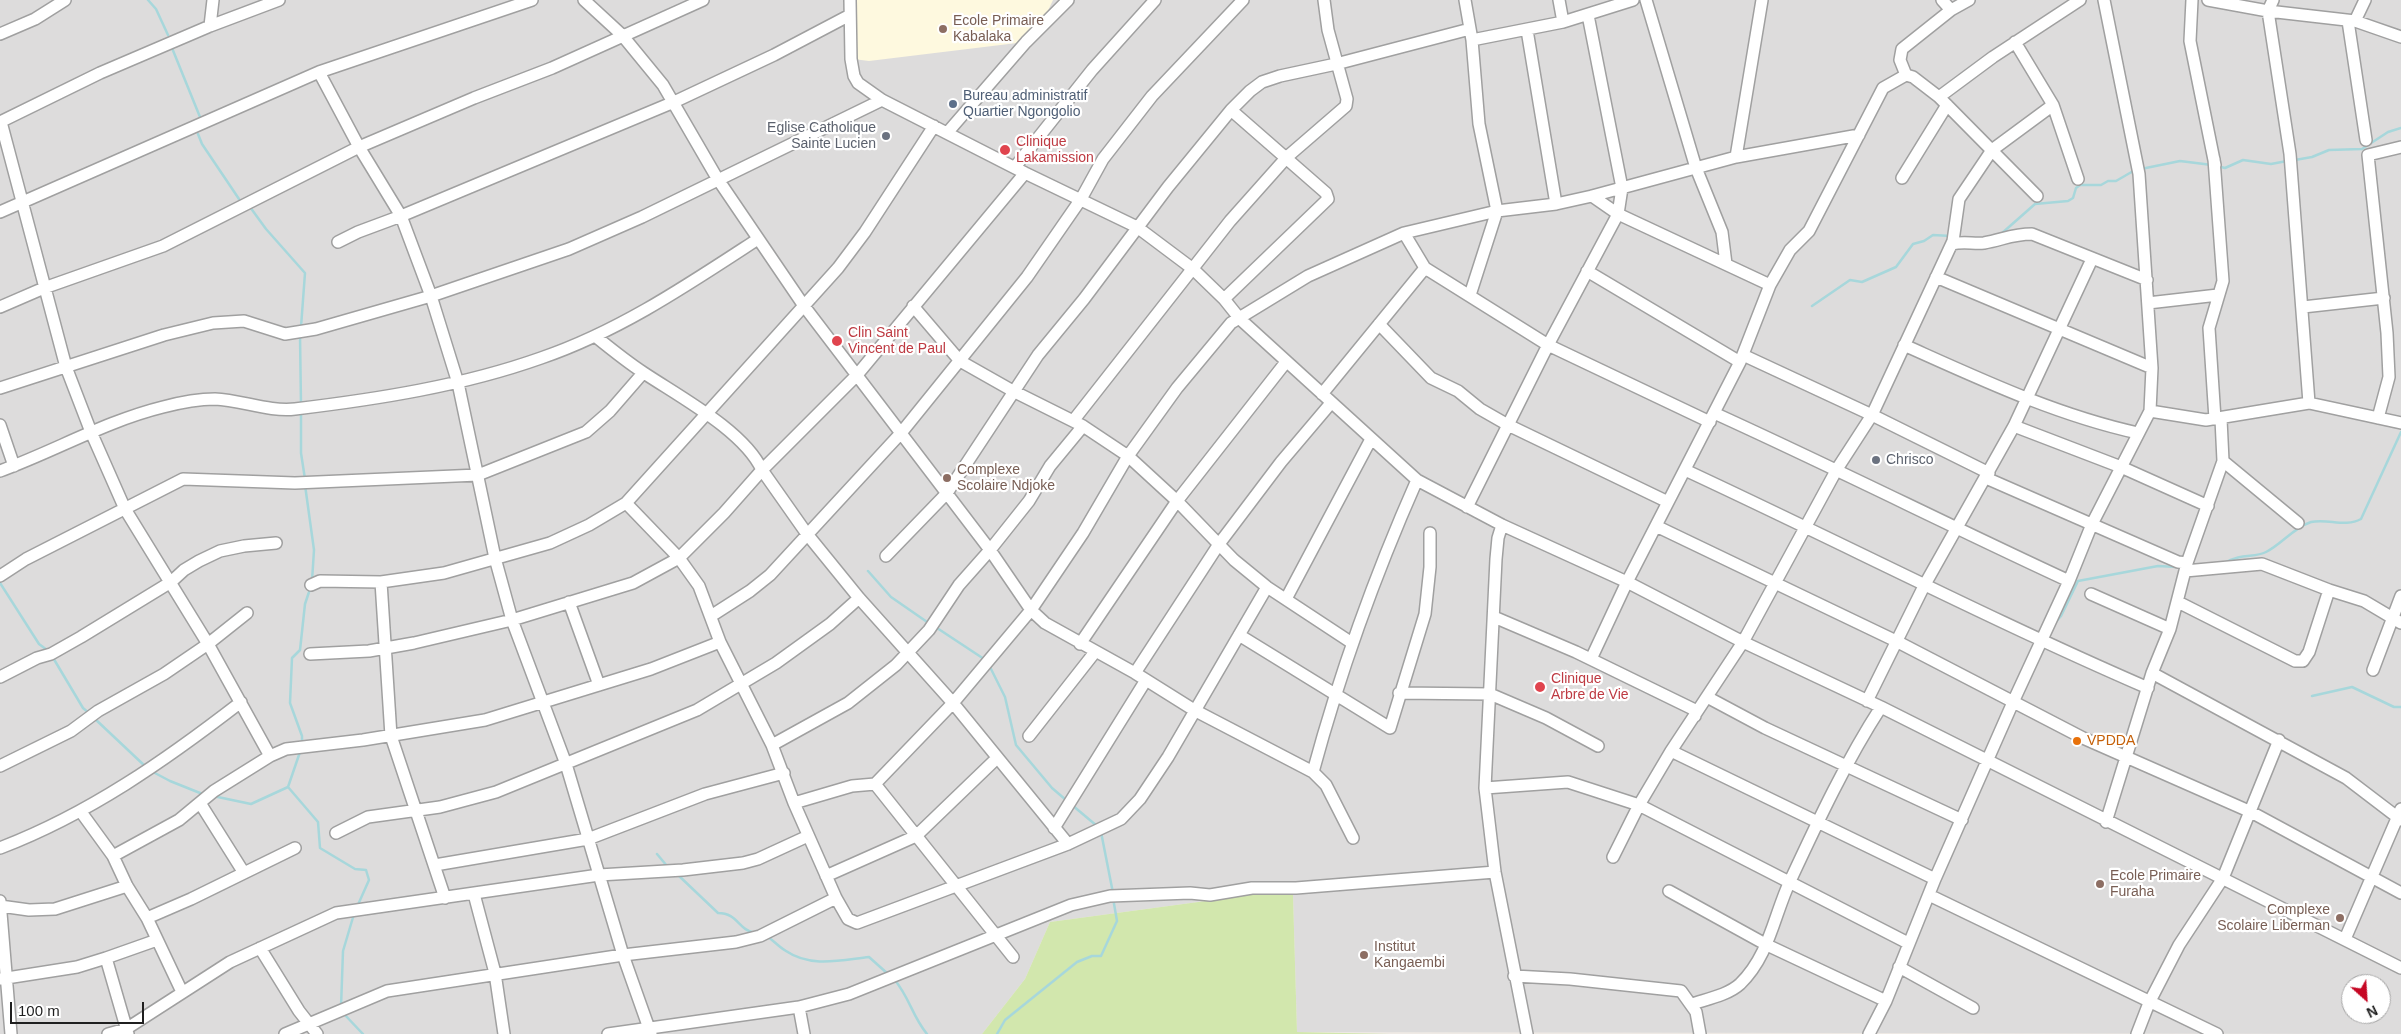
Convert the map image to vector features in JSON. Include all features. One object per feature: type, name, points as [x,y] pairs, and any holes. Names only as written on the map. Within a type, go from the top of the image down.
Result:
[{"type":"street","points":[[0,34],[34,19],[65,0]]},
{"type":"street","points":[[210,26],[212,0]]},
{"type":"street","points":[[270,756],[208,644],[125,509],[91,432],[66,367],[0,122],[100,73],[210,26],[280,0]]},
{"type":"street","points":[[0,212],[320,72],[532,0]]},
{"type":"street","points":[[584,0],[622,35],[664,85],[717,178],[804,306],[990,550],[1031,610],[1045,623],[1135,673],[1194,710],[1313,772],[1326,786],[1353,838]]},
{"type":"street","points":[[0,307],[44,288],[163,246],[359,147],[474,98],[552,68],[703,0]]},
{"type":"street","points":[[850,0],[850,45],[854,76],[858,83],[882,100],[1137,227],[1193,269],[1224,299],[1240,319],[1417,480],[1502,525],[1627,582],[1743,642],[1867,700],[2106,822],[2223,878],[2401,968]]},
{"type":"street","points":[[947,133],[1026,42],[1068,0]]},
{"type":"street","points":[[310,654],[385,648],[512,620],[633,583],[679,558],[724,513],[762,470],[857,375],[913,306],[972,239],[1092,70],[1155,0]]},
{"type":"street","points":[[711,616],[750,591],[770,575],[902,433],[1027,277],[1081,199],[1103,159],[1152,96],[1244,0]]},
{"type":"street","points":[[772,745],[848,702],[896,664],[932,625],[959,585],[1029,501],[1078,423],[1230,222],[1287,157],[1346,106],[1347,98],[1326,24],[1324,0]]},
{"type":"street","points":[[1465,0],[1471,34],[1479,124],[1497,211],[1470,295]]},
{"type":"street","points":[[1559,0],[1563,22]]},
{"type":"street","points":[[886,556],[947,493],[1038,355],[1231,110],[1262,82],[1280,76],[1471,34],[1527,30],[1563,22],[1633,0]]},
{"type":"street","points":[[1646,0],[1696,168],[1722,232],[1726,264]]},
{"type":"street","points":[[1736,157],[1762,0]]},
{"type":"street","points":[[1942,0],[1951,10]]},
{"type":"street","points":[[1906,75],[1900,60],[1902,49],[1951,10],[1969,0]]},
{"type":"street","points":[[1902,178],[1943,101],[2015,42],[2080,0]]},
{"type":"street","points":[[1869,1034],[1886,1001],[1935,879],[2069,581],[2092,524],[2150,411],[2152,368],[2138,170],[2104,0]]},
{"type":"street","points":[[2106,822],[2152,673],[2170,629],[2186,567],[2223,461],[2209,328],[2223,281],[2214,166],[2190,41],[2192,0]]},
{"type":"street","points":[[2208,0],[2268,11],[2352,21],[2401,37]]},
{"type":"street","points":[[2273,0],[2268,11],[2291,159],[2309,403]]},
{"type":"street","points":[[2366,0],[2352,21],[2366,140]]},
{"type":"street","points":[[1467,507],[1548,345],[1618,214],[1622,188],[1588,14]]},
{"type":"street","points":[[338,242],[372,226],[401,216],[674,102],[774,55],[850,15]]},
{"type":"street","points":[[1527,30],[1556,204]]},
{"type":"street","points":[[2015,42],[2053,105],[2078,179]]},
{"type":"street","points":[[320,72],[359,147],[401,216],[431,296],[458,383],[495,558],[512,620],[566,764],[623,955],[650,1032]]},
{"type":"street","points":[[1591,659],[1627,582],[1741,359],[1770,285],[1790,250],[1809,231],[1883,88],[1906,75],[1913,77],[1943,101],[2037,196]]},
{"type":"street","points":[[0,388],[164,335],[213,323],[244,321],[274,332],[300,332],[373,314],[431,296],[569,249],[642,217],[717,178],[882,100]]},
{"type":"street","points":[[1613,857],[1639,805],[1671,751],[1743,642],[1773,583],[1837,469],[1872,414],[1954,240],[1955,218],[1959,199],[1992,150],[2053,105]]},
{"type":"street","points":[[1224,299],[1328,200],[1326,193],[1231,110]]},
{"type":"street","points":[[311,584],[320,581],[381,582],[444,573],[568,536],[626,503],[838,268],[865,232],[934,126]]},
{"type":"street","points":[[794,803],[852,786],[875,784],[953,703],[1031,610],[1083,532],[1128,456],[1225,328],[1308,276],[1404,233],[1497,211],[1556,204],[1736,157],[1859,134]]},
{"type":"street","points":[[2378,418],[2389,377],[2384,298],[2368,155],[2401,147]]},
{"type":"street","points":[[1592,196],[1618,214],[1770,285]]},
{"type":"street","points":[[1404,233],[1426,268],[1548,345],[1712,418],[1837,469],[1957,529],[2069,581]]},
{"type":"street","points":[[1954,240],[1983,243],[2016,234],[2032,234],[2147,280]]},
{"type":"street","points":[[0,470],[14,466],[91,432],[162,407],[215,399],[239,404],[300,408],[458,383],[542,358],[628,320],[689,284],[758,238]]},
{"type":"street","points":[[1867,700],[1924,586],[2014,426],[2092,259]]},
{"type":"street","points":[[1322,394],[1426,268]]},
{"type":"street","points":[[1587,271],[1741,359],[1872,414],[1987,475],[2186,567],[2262,564],[2329,590],[2364,601],[2396,620]]},
{"type":"street","points":[[1936,277],[2152,368]]},
{"type":"street","points":[[2148,303],[2218,295]]},
{"type":"street","points":[[2303,308],[2384,298]]},
{"type":"street","points":[[913,306],[960,360],[1013,391],[1078,423],[1128,456],[1178,501],[1234,560],[1267,587],[1352,643]]},
{"type":"street","points":[[1379,324],[1431,378],[1458,390],[1480,409],[1508,425],[1668,502]]},
{"type":"street","points":[[595,336],[644,373],[708,414],[747,448],[757,459],[762,470],[807,534],[859,598],[953,703],[996,759],[1068,844]]},
{"type":"street","points":[[1904,345],[2027,400],[2098,424],[2138,433]]},
{"type":"street","points":[[1080,644],[1178,501],[1286,362]]},
{"type":"street","points":[[0,576],[26,559],[184,479],[305,483],[478,475],[586,432],[610,411],[644,373]]},
{"type":"street","points":[[1135,673],[1219,544],[1281,462],[1331,402]]},
{"type":"street","points":[[2150,411],[2206,420],[2309,403],[2401,423]]},
{"type":"street","points":[[0,425],[14,466]]},
{"type":"street","points":[[2014,426],[2121,467],[2208,506]]},
{"type":"street","points":[[1286,599],[1371,439]]},
{"type":"street","points":[[2223,461],[2298,523]]},
{"type":"street","points":[[1685,470],[1806,526],[1924,586],[2041,642],[2148,688]]},
{"type":"street","points":[[1313,772],[1352,643],[1385,552],[1417,480]]},
{"type":"street","points":[[626,503],[679,558],[699,586],[720,642],[772,745],[794,803],[836,898],[848,919],[857,923],[1068,844],[1121,819],[1140,799],[1168,757],[1267,587]]},
{"type":"street","points":[[1502,525],[1497,545],[1485,788],[1495,872],[1514,976],[1527,1034]]},
{"type":"street","points":[[1656,526],[1896,641],[2014,700],[2083,738],[2126,755],[2251,812],[2370,879],[2401,893]]},
{"type":"street","points":[[1238,635],[1390,728],[1399,693],[1425,614],[1430,567],[1430,533]]},
{"type":"street","points":[[0,676],[51,654],[81,637],[171,582],[184,570],[220,551],[244,546],[276,543]]},
{"type":"street","points":[[381,582],[392,736],[445,898]]},
{"type":"street","points":[[2178,602],[2295,662],[2303,661],[2309,652],[2329,590]]},
{"type":"street","points":[[2091,594],[2170,629]]},
{"type":"street","points":[[2373,670],[2396,620],[2401,596]]},
{"type":"street","points":[[336,832],[368,817],[416,811],[466,801],[496,792],[697,710],[742,684],[817,634],[859,598]]},
{"type":"street","points":[[569,602],[598,685]]},
{"type":"street","points":[[0,766],[86,723],[98,712],[164,674],[208,644],[247,613]]},
{"type":"street","points":[[1494,617],[1591,659],[1695,710],[1695,716]]},
{"type":"street","points":[[113,856],[179,820],[206,798],[270,756],[302,746],[392,736],[486,720],[542,701],[651,669],[720,642]]},
{"type":"street","points":[[1029,736],[1095,652]]},
{"type":"street","points":[[2152,673],[2279,740],[2346,778],[2400,816],[2370,879],[2345,939]]},
{"type":"street","points":[[1054,828],[1146,680]]},
{"type":"street","points":[[1399,693],[1490,694],[1546,718],[1598,746]]},
{"type":"street","points":[[1707,697],[1848,767],[1962,820]]},
{"type":"street","points":[[0,848],[35,835],[81,812],[153,766],[241,702]]},
{"type":"street","points":[[1692,1004],[1732,990],[1741,983],[1767,945],[1790,881],[1818,822],[1864,734],[1881,708]]},
{"type":"street","points":[[2137,1034],[2149,1002],[2179,945],[2223,878],[2279,740]]},
{"type":"street","points":[[1671,751],[1935,879]]},
{"type":"street","points":[[826,876],[916,836],[996,759]]},
{"type":"street","points":[[435,865],[588,839],[705,794],[784,773]]},
{"type":"street","points":[[1485,788],[1568,782],[1639,805],[1908,943]]},
{"type":"street","points":[[875,784],[994,936],[1013,957]]},
{"type":"street","points":[[206,798],[244,873]]},
{"type":"street","points":[[81,812],[113,856],[182,992]]},
{"type":"street","points":[[108,1034],[127,1032],[182,992],[230,962],[336,913],[599,874],[683,870],[743,863],[808,836]]},
{"type":"street","points":[[146,918],[295,848]]},
{"type":"street","points":[[608,1034],[650,1032],[799,1007],[849,994],[1071,905],[1115,896],[1190,893],[1210,895],[1252,888],[1296,888],[1495,872]]},
{"type":"street","points":[[11,1034],[4,979],[0,904],[29,910],[55,909],[127,886]]},
{"type":"street","points":[[1669,891],[1767,945],[1886,1001]]},
{"type":"street","points":[[474,894],[495,973],[504,1034]]},
{"type":"street","points":[[1929,895],[2217,1034]]},
{"type":"street","points":[[285,1034],[309,1022],[387,991],[495,973],[623,955],[736,942],[766,933],[836,898]]},
{"type":"street","points":[[4,979],[77,967],[157,940]]},
{"type":"street","points":[[260,948],[318,1034]]},
{"type":"street","points":[[106,958],[127,1032]]},
{"type":"street","points":[[1899,967],[1973,1008]]},
{"type":"street","points":[[1514,976],[1570,979],[1681,991],[1692,1004],[1700,1034]]},
{"type":"street","points":[[799,1007],[804,1034]]},
{"type":"shaded area","points":[[0,0],[2401,0],[2401,1034],[1297,1032],[1293,895],[1250,895],[1050,922],[1025,979],[982,1034],[0,1034]]},
{"type":"shaded area","name":"Ecole Primaire Kabalaka","points":[[854,0],[1053,0],[1046,15],[1017,43],[869,61],[853,59]]},
{"type":"green space","points":[[1250,895],[1293,895],[1297,1032],[1390,1034],[982,1034],[1025,979],[1050,922]]},
{"type":"waterway","points":[[148,0],[156,9],[168,35]]},
{"type":"waterway","points":[[172,48],[200,117]]},
{"type":"waterway","points":[[2295,160],[2312,157],[2329,150],[2362,149],[2388,132],[2401,128]]},
{"type":"waterway","points":[[198,134],[202,144],[239,199]]},
{"type":"waterway","points":[[2217,166],[2225,168],[2243,160],[2271,164],[2287,161]]},
{"type":"waterway","points":[[2141,169],[2180,161],[2212,165]]},
{"type":"waterway","points":[[2001,234],[2035,204],[2068,201],[2073,198],[2076,188],[2080,185],[2101,185],[2108,181],[2116,181],[2135,170]]},
{"type":"waterway","points":[[250,207],[266,229],[305,273],[301,327]]},
{"type":"waterway","points":[[1812,306],[1850,280],[1862,282],[1896,267],[1913,244],[1924,241],[1933,235],[1951,236]]},
{"type":"waterway","points":[[300,335],[301,405]]},
{"type":"waterway","points":[[301,413],[301,453],[305,479]]},
{"type":"waterway","points":[[2225,563],[2236,558],[2266,552],[2299,528],[2311,522],[2349,523],[2361,519],[2401,432]]},
{"type":"waterway","points":[[305,485],[314,550],[312,581]]},
{"type":"waterway","points":[[2055,623],[2061,616],[2078,581],[2158,566],[2177,567]]},
{"type":"waterway","points":[[868,571],[891,597],[930,624]]},
{"type":"waterway","points":[[0,583],[39,644],[47,650]]},
{"type":"waterway","points":[[302,744],[302,736],[290,703],[292,658],[300,650],[305,604],[310,589]]},
{"type":"waterway","points":[[934,626],[984,659]]},
{"type":"waterway","points":[[52,656],[83,708],[90,714]]},
{"type":"waterway","points":[[989,665],[1005,697],[1016,745],[1052,788],[1066,800]]},
{"type":"waterway","points":[[2312,696],[2352,687],[2394,707],[2401,707]]},
{"type":"waterway","points":[[94,718],[146,767]]},
{"type":"waterway","points":[[213,796],[251,804],[288,787],[300,752]]},
{"type":"waterway","points":[[153,772],[205,795]]},
{"type":"waterway","points":[[288,787],[318,822],[320,848],[355,869],[366,870],[369,880],[357,907]]},
{"type":"waterway","points":[[1072,805],[1097,826]]},
{"type":"waterway","points":[[1101,832],[1113,893]]},
{"type":"waterway","points":[[657,854],[667,866]]},
{"type":"waterway","points":[[678,875],[718,913],[730,916],[745,929],[755,933]]},
{"type":"waterway","points":[[997,1034],[1005,1020],[1077,962],[1092,956],[1101,956],[1117,921],[1113,898]]},
{"type":"waterway","points":[[341,1007],[343,951],[354,914]]},
{"type":"waterway","points":[[768,937],[781,948],[806,960],[826,962],[869,957],[888,974]]},
{"type":"waterway","points":[[894,979],[927,1034]]},
{"type":"waterway","points":[[344,1014],[363,1034]]},
{"type":"place","name":"Ecole Primaire Kabalaka","points":[[943,29]]},
{"type":"place","name":"Bureau administratif Quartier Ngongolio","points":[[953,104]]},
{"type":"place","name":"Eglise Catholique Sainte Lucien","points":[[886,136]]},
{"type":"place","name":"Clinique Lakamission","points":[[1005,150]]},
{"type":"place","name":"Clin Saint Vincent de Paul","points":[[837,341]]},
{"type":"place","name":"Chrisco","points":[[1876,460]]},
{"type":"place","name":"Complexe Scolaire Ndjoke","points":[[947,478]]},
{"type":"place","name":"Clinique Arbre de Vie","points":[[1540,687]]},
{"type":"place","name":"VPDDA","points":[[2077,741]]},
{"type":"place","name":"Ecole Primaire Furaha","points":[[2100,884]]},
{"type":"place","name":"Complexe Scolaire Liberman","points":[[2340,918]]},
{"type":"place","name":"Institut Kangaembi","points":[[1364,955]]}]
